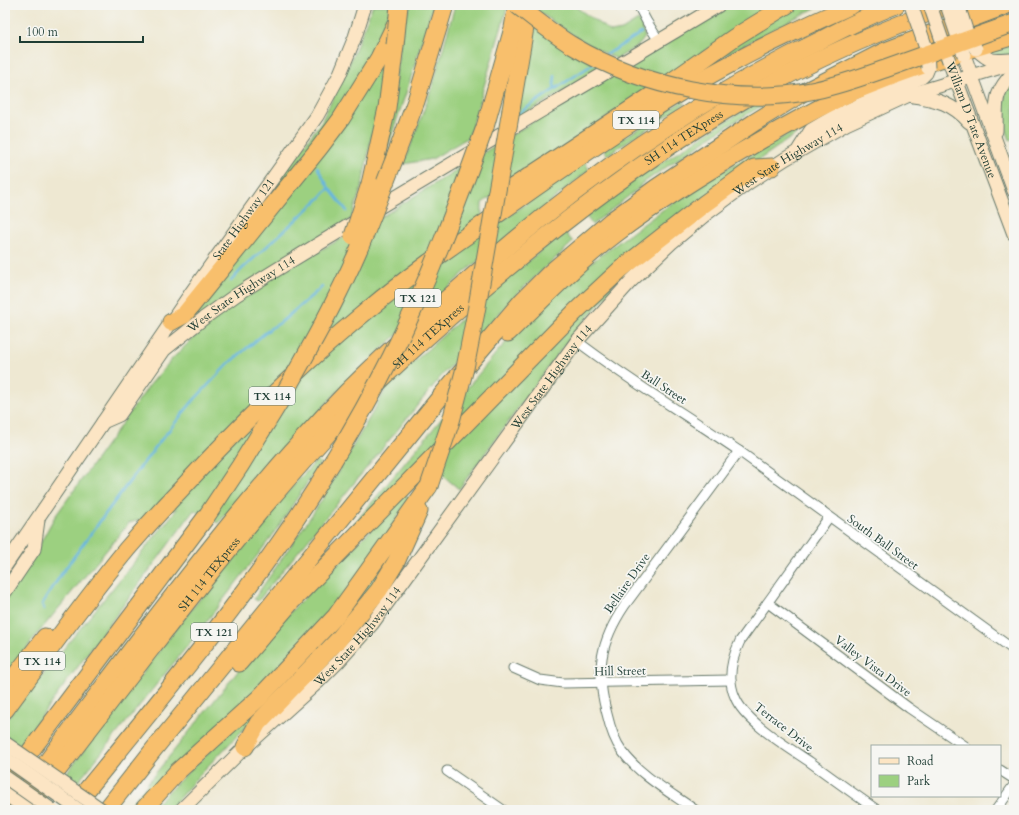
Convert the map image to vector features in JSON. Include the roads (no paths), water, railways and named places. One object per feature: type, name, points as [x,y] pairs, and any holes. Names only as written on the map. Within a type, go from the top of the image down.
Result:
[{"type":"highway","points":[[285,392],[287,370],[349,245],[370,184],[387,108],[399,5]]},
{"type":"highway","points":[[171,322],[184,315],[320,148],[364,84],[379,58],[405,5]]},
{"type":"highway","points":[[5,785],[206,517],[240,466],[317,336],[358,252],[394,160],[416,101],[445,5]]},
{"type":"highway","points":[[517,5],[573,46],[606,64],[646,79],[691,90],[754,96],[796,93],[849,82],[1014,23]]},
{"type":"highway","name":"TX 121","points":[[71,810],[240,598],[280,544],[354,426],[391,357],[457,205],[484,127],[513,28],[517,5]]},
{"type":"highway","points":[[245,747],[258,723],[338,640],[379,590],[407,540],[429,486],[451,421],[465,368],[529,5]]},
{"type":"highway","points":[[498,214],[513,187],[651,96],[736,36],[787,5]]},
{"type":"highway","points":[[806,26],[817,12],[832,5]]},
{"type":"highway","name":"TX 114","points":[[5,710],[78,611],[127,549],[207,461],[255,412],[324,347],[370,308],[404,281],[498,214],[582,156],[665,102],[733,62],[780,37],[852,5]]},
{"type":"highway","name":"SH 114 TEXpress","points":[[12,810],[191,571],[228,526],[272,474],[348,391],[423,319],[552,210],[593,178],[682,116],[790,55],[896,5]]},
{"type":"highway","name":"SH 114 TEXpress","points":[[28,810],[206,578],[279,488],[353,408],[458,309],[553,230],[647,161],[691,132],[752,95],[797,71],[892,27],[948,5]]},
{"type":"highway","points":[[106,810],[422,420],[522,301],[550,273],[611,222],[656,188],[749,126],[804,92],[883,52],[1006,5]]},
{"type":"highway","points":[[937,31],[969,26],[1014,13]]},
{"type":"highway","points":[[480,352],[496,345],[575,268],[617,233],[676,192],[739,153],[802,117],[856,91],[920,66],[1014,36]]},
{"type":"highway","points":[[154,749],[183,729],[292,601],[577,310],[621,269],[704,204],[754,168],[772,167]]},
{"type":"highway","points":[[143,810],[177,772],[259,698],[336,616],[429,486]]},
{"type":"highway","points":[[5,689],[59,618],[78,611]]},
{"type":"main road","name":"State Highway 121","points":[[103,422],[171,322],[317,116],[328,98],[356,37],[365,5]]},
{"type":"main road","name":"West State Highway 114","points":[[5,566],[103,422],[119,415],[164,350],[204,318],[236,294],[718,5]]},
{"type":"main road","points":[[798,151],[811,130],[835,116],[922,77],[928,68],[927,51],[912,5]]},
{"type":"main road","name":"William D Tate Avenue","points":[[930,5],[955,80],[1014,234]]},
{"type":"main road","name":"William D Tate Avenue","points":[[948,5],[971,76],[1014,191]]},
{"type":"main road","points":[[958,5],[968,36],[976,49],[986,59],[996,61],[1014,61]]},
{"type":"main road","name":"West State Highway 114","points":[[181,810],[245,747],[318,682],[372,624],[577,341],[631,281],[671,243],[706,214],[772,167],[846,124],[909,95],[1014,61]]},
{"type":"main road","points":[[996,140],[996,103],[998,92],[1014,72]]},
{"type":"main road","points":[[909,95],[927,98],[951,106],[961,113],[974,127]]},
{"type":"main road","points":[[5,592],[34,549],[39,516]]},
{"type":"main road","points":[[5,743],[102,810]]},
{"type":"main road","points":[[5,758],[79,810]]},
{"type":"main road","points":[[5,777],[52,810]]},
{"type":"main road","points":[[5,794],[28,810]]},
{"type":"street","points":[[638,5],[659,41]]},
{"type":"street","name":"Ball Street","points":[[577,341],[649,393],[698,423],[739,451]]},
{"type":"street","name":"South Ball Street","points":[[739,451],[1014,650]]},
{"type":"street","name":"Bellaire Drive","points":[[695,810],[649,778],[632,763],[622,751],[610,727],[604,702],[601,683],[601,660],[604,646],[614,621],[739,451]]},
{"type":"street","name":"Terrace Drive","points":[[829,517],[740,641],[734,654],[731,680],[735,697],[751,719],[877,810]]},
{"type":"street","name":"Valley Vista Drive","points":[[768,603],[909,708],[964,745]]},
{"type":"street","name":"Hill Street","points":[[513,668],[532,677],[549,682],[574,684],[731,680]]},
{"type":"street","points":[[447,771],[502,810]]},
{"type":"street","points":[[1001,771],[1014,779]]},
{"type":"street","points":[[996,810],[1014,785]]},
{"type":"waterway","points":[[606,55],[641,33]]},
{"type":"waterway","points":[[519,113],[593,64]]},
{"type":"waterway","points":[[555,76],[555,89]]},
{"type":"waterway","points":[[317,167],[329,188],[347,211]]},
{"type":"waterway","points":[[231,281],[329,188]]},
{"type":"waterway","points":[[44,610],[42,604],[62,573],[161,440],[193,401],[229,363],[271,328],[280,323],[322,287]]}]
